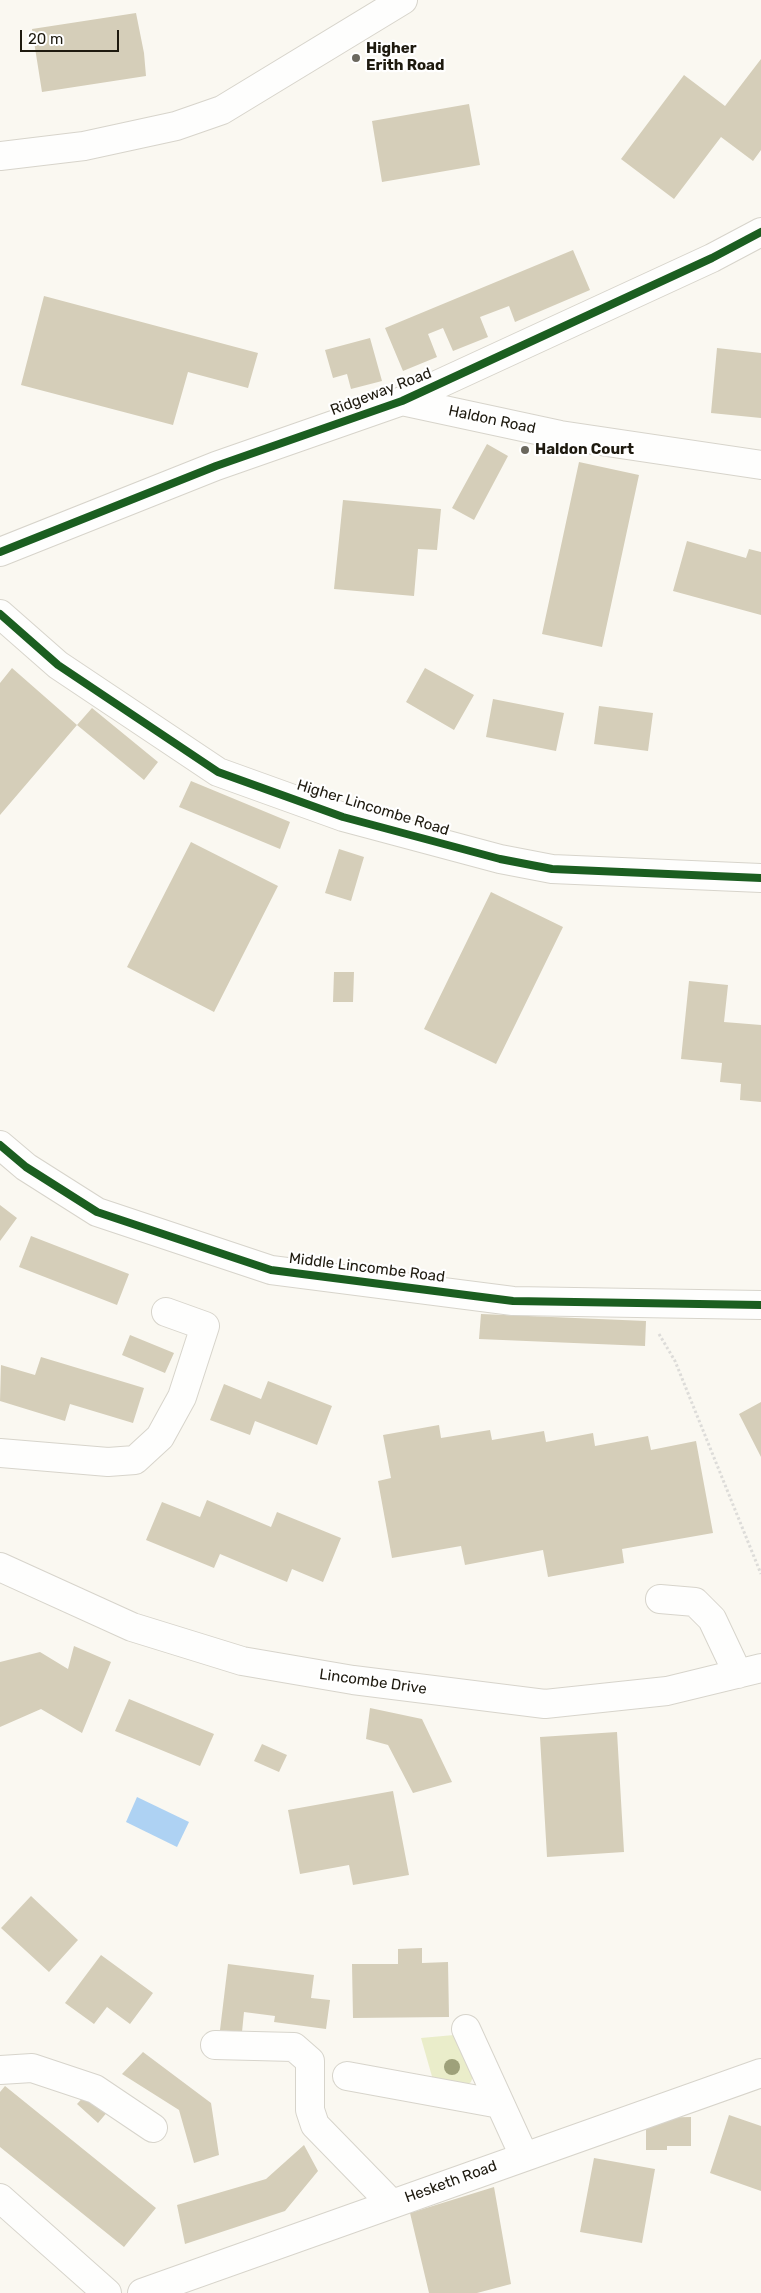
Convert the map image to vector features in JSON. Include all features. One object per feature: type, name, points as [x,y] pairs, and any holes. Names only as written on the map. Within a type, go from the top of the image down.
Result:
[{"type":"street","points":[[0,156],[84,146],[176,126],[222,110],[403,0]]},
{"type":"street","name":"Ridgeway Road","points":[[0,552],[216,466],[402,401],[712,258],[761,232]]},
{"type":"street","name":"Haldon Road","points":[[402,401],[560,435],[761,465]]},
{"type":"street","name":"Higher Lincombe Road","points":[[0,614],[58,665],[218,772],[334,814],[500,860],[552,869],[761,878]]},
{"type":"street","name":"Middle Lincombe Road","points":[[0,1145],[26,1167],[97,1212],[271,1270],[513,1301],[761,1305]]},
{"type":"street","points":[[0,1453],[108,1462],[135,1460],[160,1437],[182,1397],[205,1326],[166,1312]]},
{"type":"street","name":"Lincombe Drive","points":[[0,1567],[132,1627],[242,1661],[353,1680],[545,1704],[667,1691],[749,1671]]},
{"type":"street","points":[[660,1599],[695,1602],[712,1619],[749,1671]]},
{"type":"street","points":[[466,2029],[524,2156]]},
{"type":"street","points":[[214,2045],[294,2047],[310,2061],[310,2110],[315,2125],[392,2204]]},
{"type":"street","points":[[0,2070],[32,2068],[96,2089],[153,2128]]},
{"type":"street","name":"Hesketh Road","points":[[142,2293],[761,2073]]},
{"type":"street","points":[[347,2076],[500,2104]]},
{"type":"street","points":[[0,2198],[107,2293]]},
{"type":"path","points":[[640,1304],[675,1361],[761,1574]]},
{"type":"green space","points":[[454,2035],[473,2076],[471,2082],[460,2090],[435,2087],[421,2038]]},
{"type":"water","points":[[137,1797],[189,1822],[177,1847],[126,1822]]},
{"type":"building","points":[[136,13],[144,53],[146,76],[42,92],[32,29]]},
{"type":"building","points":[[761,59],[761,150],[753,161],[721,137],[674,199],[621,159],[684,75],[725,106]]},
{"type":"building","points":[[469,104],[480,165],[382,182],[372,121]]},
{"type":"building","points":[[573,250],[590,290],[515,322],[509,306],[480,317],[488,337],[453,351],[443,328],[428,334],[437,357],[403,371],[385,328]]},
{"type":"building","points":[[44,296],[258,353],[248,388],[188,372],[173,425],[21,385]]},
{"type":"building","points":[[370,338],[382,381],[351,389],[347,374],[333,378],[325,350]]},
{"type":"building","points":[[717,348],[761,353],[761,418],[711,413]]},
{"type":"building","points":[[487,444],[508,456],[474,520],[452,508]]},
{"type":"building","points":[[579,462],[639,475],[602,647],[542,634]]},
{"type":"building","points":[[343,500],[441,509],[437,550],[418,549],[414,596],[334,589]]},
{"type":"building","points":[[687,541],[746,558],[749,549],[761,552],[761,615],[673,591]]},
{"type":"building","points":[[12,668],[77,725],[0,815],[0,683]]},
{"type":"building","points":[[425,668],[474,695],[454,730],[406,702]]},
{"type":"building","points":[[493,699],[564,713],[556,751],[486,737]]},
{"type":"building","points":[[599,706],[653,713],[648,751],[594,744]]},
{"type":"building","points":[[92,708],[158,762],[144,780],[77,725]]},
{"type":"building","points":[[191,781],[290,822],[280,849],[179,807]]},
{"type":"building","points":[[191,842],[278,886],[214,1012],[127,967]]},
{"type":"building","points":[[339,849],[364,857],[351,901],[325,893]]},
{"type":"building","points":[[491,892],[563,927],[496,1064],[424,1029]]},
{"type":"building","points":[[334,972],[354,972],[353,1002],[333,1002]]},
{"type":"building","points":[[689,981],[728,985],[724,1022],[761,1025],[761,1102],[740,1100],[741,1084],[720,1082],[722,1063],[681,1059]]},
{"type":"building","points":[[0,1205],[17,1218],[0,1241]]},
{"type":"building","points":[[31,1236],[129,1274],[117,1305],[19,1267]]},
{"type":"building","points":[[481,1314],[646,1321],[645,1346],[479,1339]]},
{"type":"building","points":[[130,1335],[174,1353],[165,1373],[122,1355]]},
{"type":"building","points":[[41,1357],[144,1388],[133,1423],[70,1404],[65,1421],[0,1401],[1,1365],[35,1375]]},
{"type":"building","points":[[268,1381],[332,1406],[317,1445],[255,1421],[250,1435],[210,1420],[224,1384],[261,1399]]},
{"type":"building","points":[[761,1402],[761,1457],[739,1414]]},
{"type":"building","points":[[439,1425],[441,1438],[490,1430],[492,1440],[544,1431],[546,1442],[593,1433],[595,1446],[648,1436],[651,1450],[696,1441],[713,1533],[622,1549],[624,1563],[548,1577],[543,1550],[465,1565],[461,1546],[392,1558],[378,1481],[391,1478],[383,1435]]},
{"type":"building","points":[[207,1500],[271,1527],[277,1512],[341,1538],[323,1582],[292,1569],[287,1582],[220,1554],[214,1568],[146,1540],[162,1502],[200,1517]]},
{"type":"building","points":[[74,1646],[111,1662],[82,1733],[41,1709],[0,1727],[0,1662],[40,1652],[68,1669]]},
{"type":"building","points":[[129,1699],[214,1734],[200,1766],[115,1731]]},
{"type":"building","points":[[370,1708],[422,1719],[452,1782],[413,1793],[388,1745],[366,1739]]},
{"type":"building","points":[[617,1732],[624,1852],[547,1857],[540,1737]]},
{"type":"building","points":[[262,1744],[287,1755],[279,1772],[254,1761]]},
{"type":"building","points":[[393,1791],[409,1875],[353,1885],[349,1865],[300,1874],[288,1810]]},
{"type":"building","points":[[31,1896],[78,1940],[49,1972],[1,1928]]},
{"type":"building","points":[[422,1948],[422,1963],[448,1962],[449,2017],[353,2018],[352,1964],[398,1964],[398,1949]]},
{"type":"building","points":[[101,1955],[153,1993],[130,2024],[107,2007],[94,2024],[65,2003]]},
{"type":"building","points":[[228,1964],[314,1975],[311,1998],[330,2000],[326,2029],[274,2022],[275,2016],[244,2012],[242,2032],[220,2030]]},
{"type":"building","points":[[143,2052],[211,2103],[219,2155],[194,2163],[179,2110],[122,2074]]},
{"type":"building","points":[[5,2086],[156,2208],[124,2247],[0,2147],[0,2092]]},
{"type":"building","points":[[89,2091],[109,2110],[98,2123],[77,2104]]},
{"type":"building","points":[[729,2115],[761,2126],[761,2191],[710,2173]]},
{"type":"building","points":[[691,2117],[691,2146],[667,2146],[667,2150],[646,2150],[646,2118]]},
{"type":"building","points":[[304,2145],[318,2171],[285,2211],[185,2244],[177,2205],[266,2179]]},
{"type":"building","points":[[594,2158],[655,2169],[642,2243],[580,2232]]},
{"type":"building","points":[[494,2187],[511,2284],[477,2293],[429,2293],[410,2213]]},
{"type":"cycle path","points":[[0,552],[216,466],[402,401],[712,258],[761,232]]},
{"type":"cycle path","points":[[0,614],[58,665],[218,772],[343,817],[500,859],[552,869],[761,878]]},
{"type":"cycle path","points":[[0,1145],[26,1167],[97,1212],[271,1270],[513,1301],[761,1305]]},
{"type":"place","name":"Higher Erith Road","points":[[356,58]]},
{"type":"place","name":"Haldon Court","points":[[525,450]]}]
